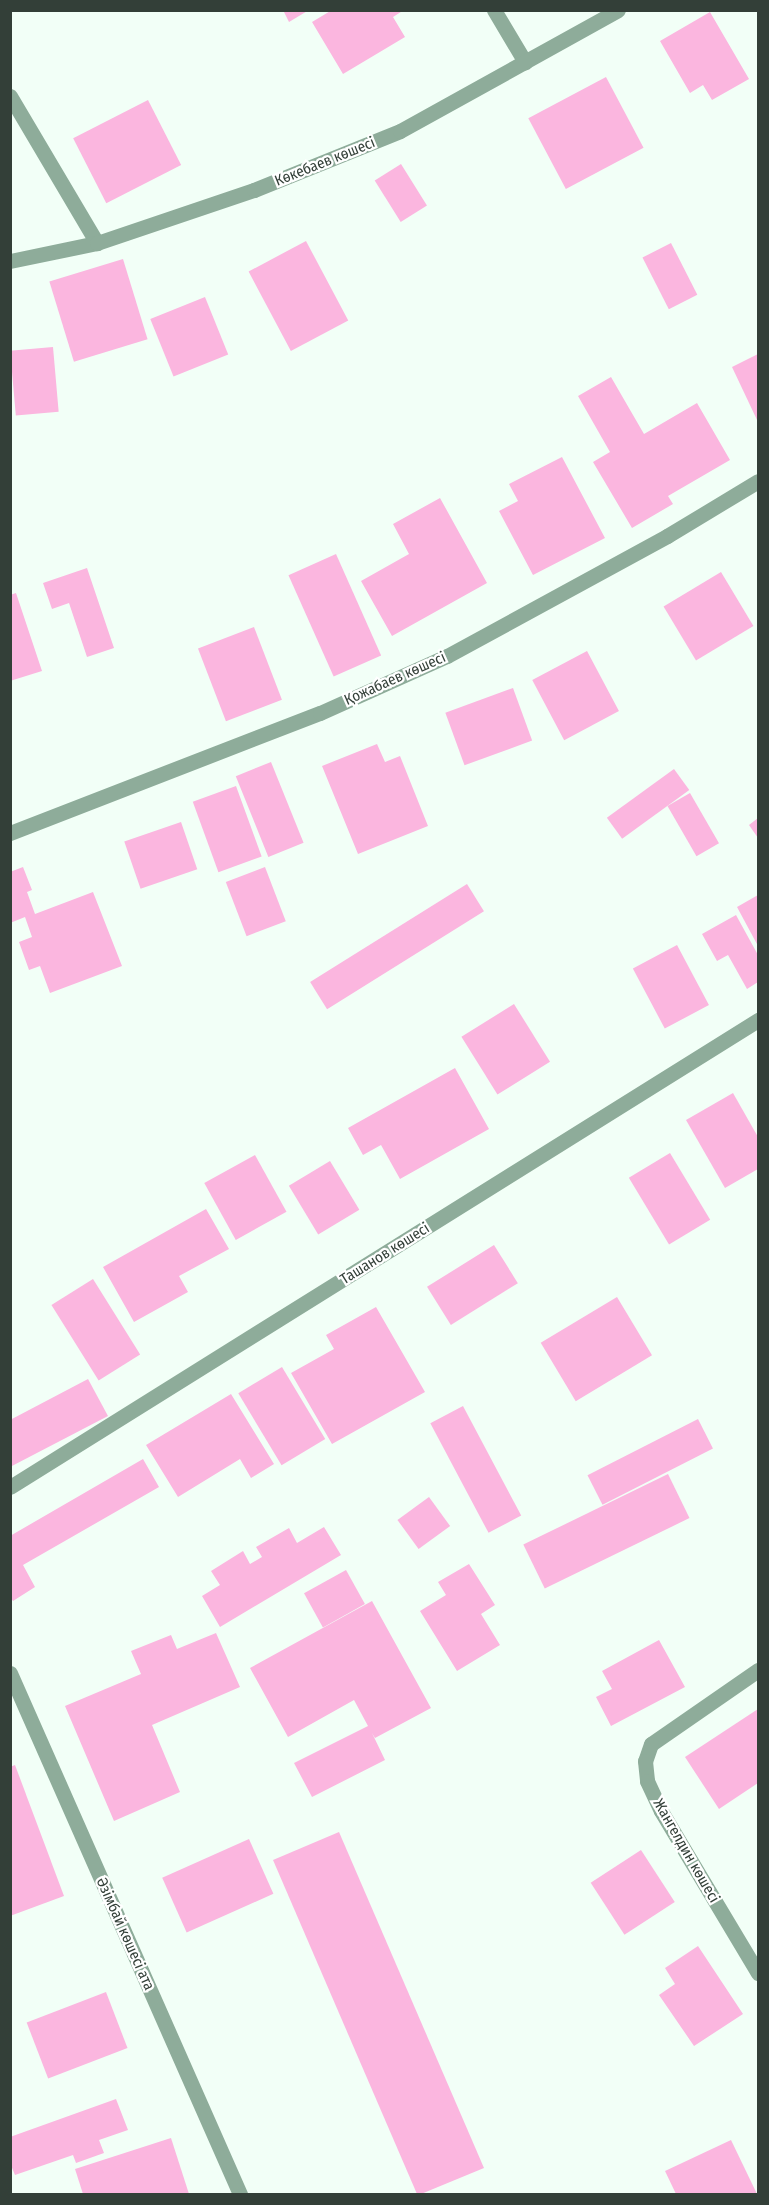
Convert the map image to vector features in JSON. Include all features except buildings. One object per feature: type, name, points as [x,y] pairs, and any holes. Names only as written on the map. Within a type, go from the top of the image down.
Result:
[{"type":"street","points":[[494,10],[525,62]]},
{"type":"street","name":"Көкебаев көшесі","points":[[10,261],[97,243],[254,190],[400,131],[618,10]]},
{"type":"street","points":[[10,96],[97,243]]},
{"type":"street","name":"Қожабаев көшесі","points":[[10,833],[320,712],[447,656],[667,536],[759,481]]},
{"type":"street","name":"Ташанов көшесі","points":[[10,1487],[759,1020]]},
{"type":"street","name":"Жангелдин көшесі","points":[[759,1670],[651,1744],[645,1761],[647,1781],[661,1811],[759,1973]]},
{"type":"street","name":"Әзімбай көшесі ата","points":[[10,1673],[240,2194]]}]
